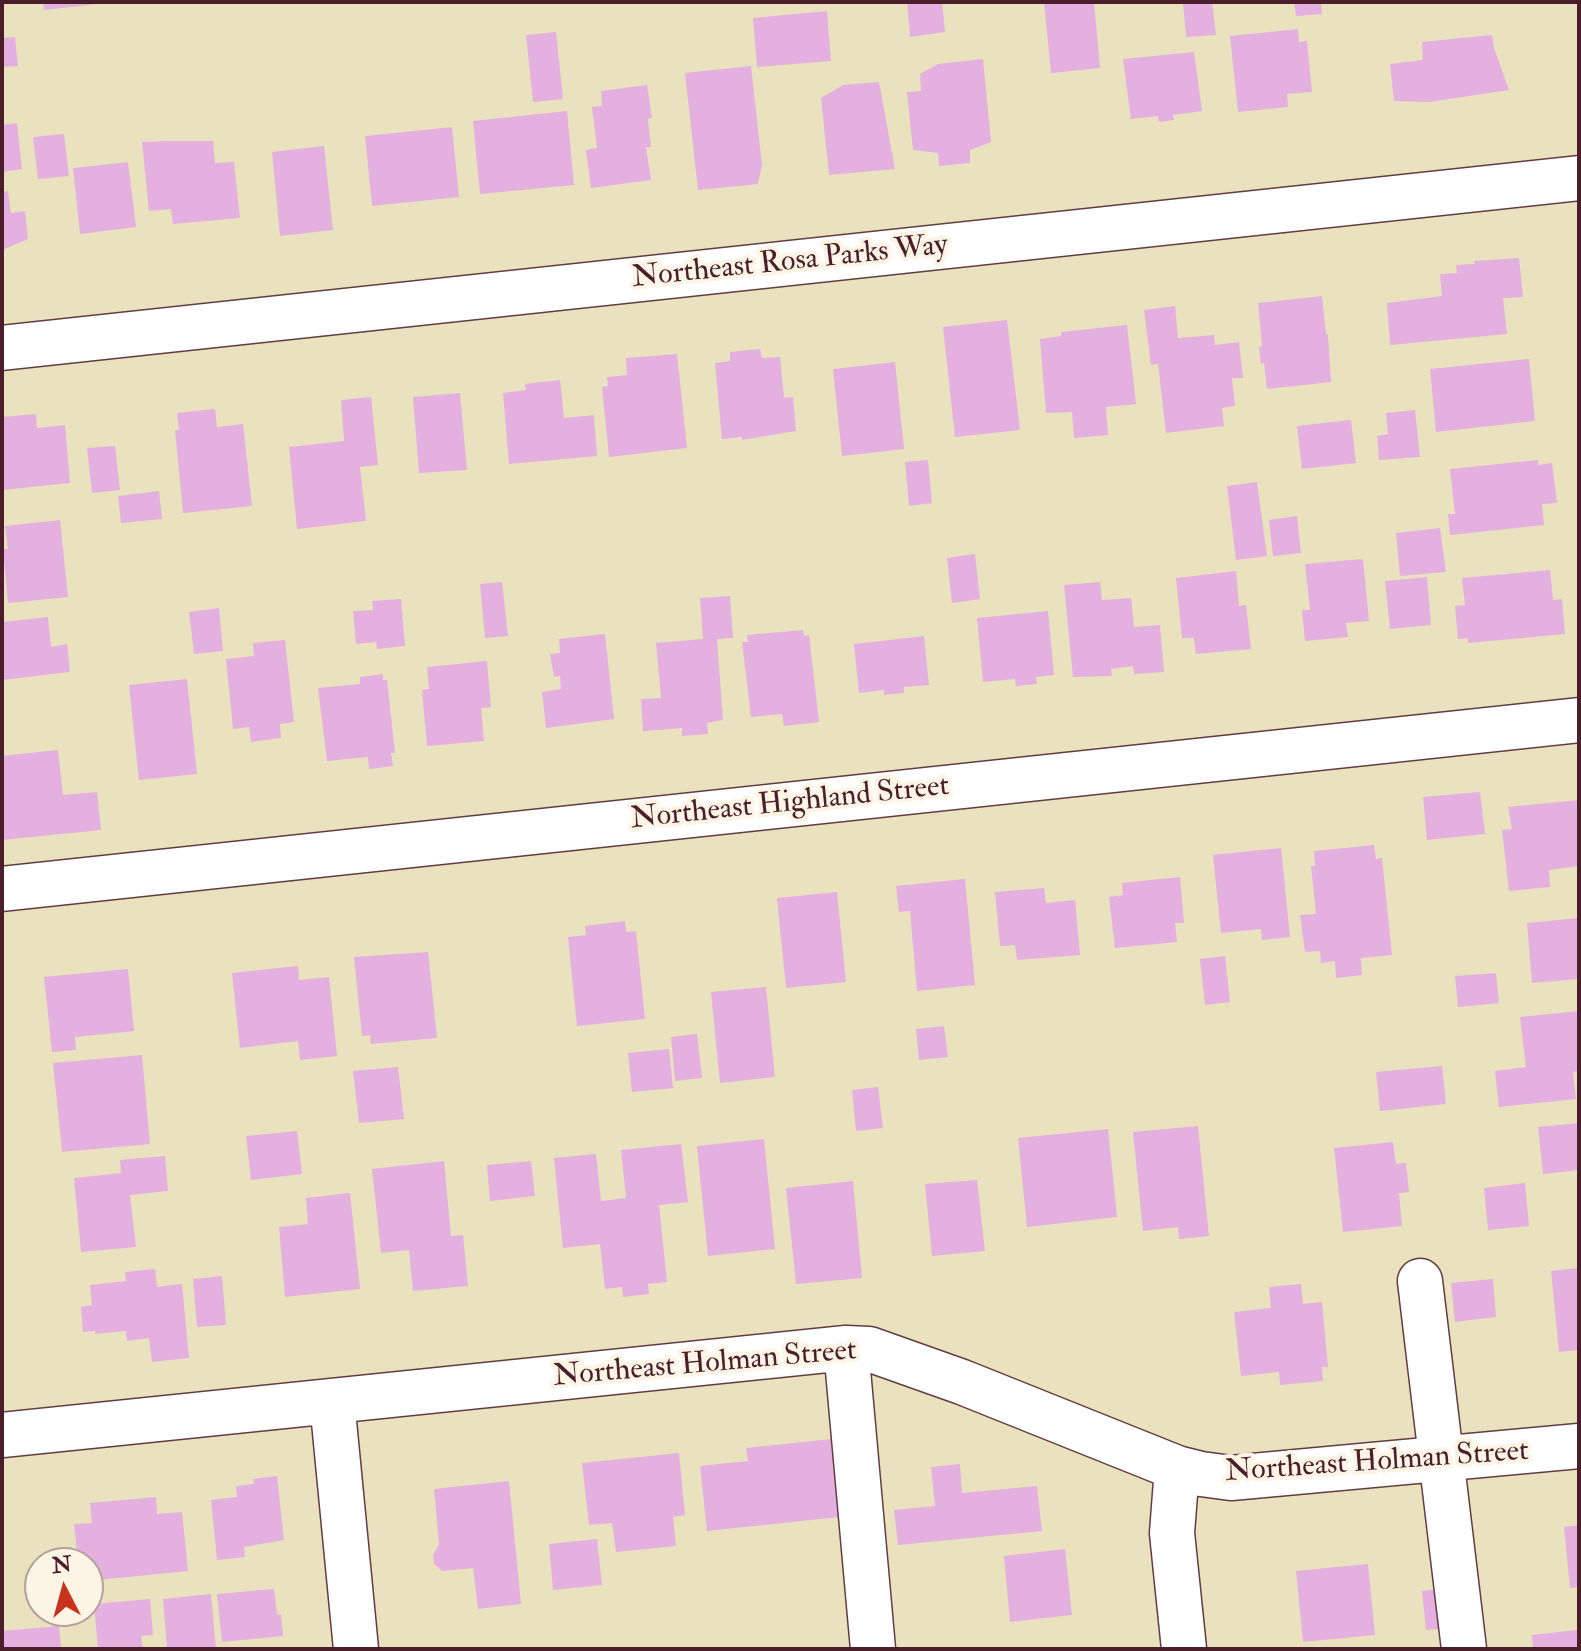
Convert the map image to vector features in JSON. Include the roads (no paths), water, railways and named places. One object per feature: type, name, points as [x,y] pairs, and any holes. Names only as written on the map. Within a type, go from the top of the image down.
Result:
[{"type":"street","name":"Northeast Rosa Parks Way","points":[[2,348],[1579,178]]},
{"type":"street","name":"Northeast Highland Street","points":[[2,889],[1579,720]]},
{"type":"street","points":[[1420,1281],[1444,1460],[1464,1649]]},
{"type":"street","points":[[846,1348],[873,1649]]},
{"type":"street","name":"Northeast Holman Street","points":[[2,1435],[846,1348],[869,1349],[962,1382],[1177,1468],[1231,1478],[1579,1446]]},
{"type":"street","points":[[332,1401],[356,1649]]},
{"type":"street","points":[[1177,1468],[1172,1533],[1184,1649]]}]
